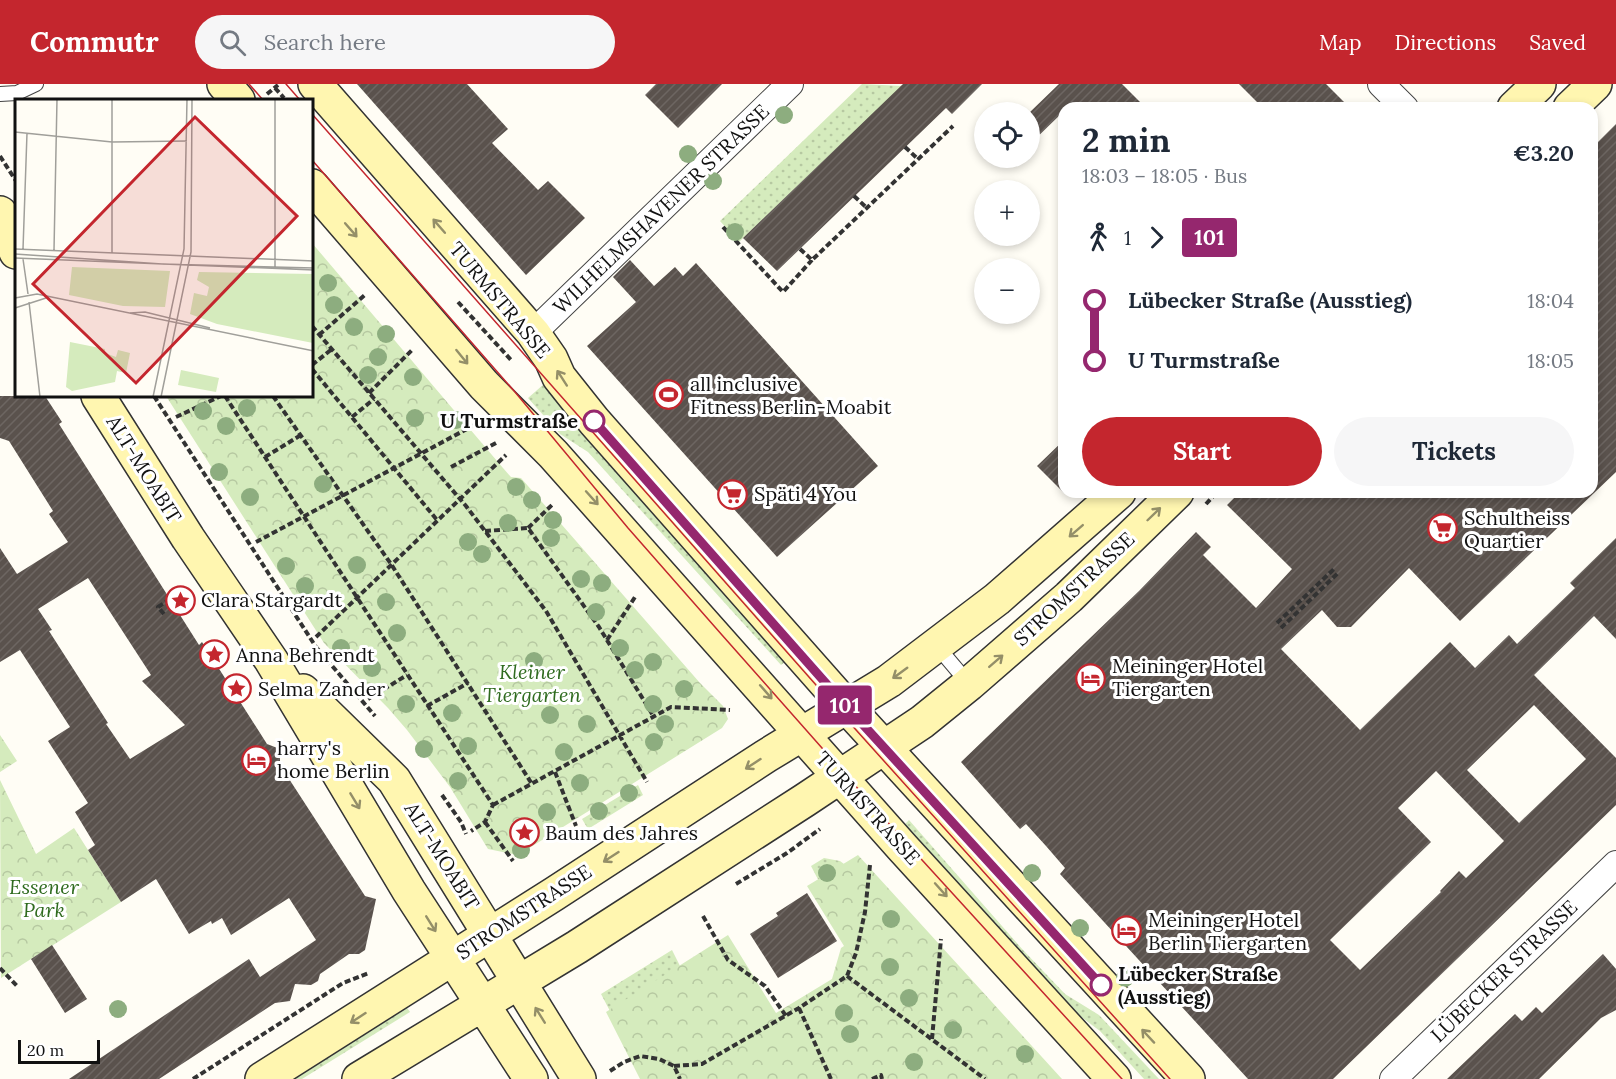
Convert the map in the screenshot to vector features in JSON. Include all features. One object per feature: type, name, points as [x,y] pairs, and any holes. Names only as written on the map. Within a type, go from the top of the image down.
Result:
[{"type":"main road","points":[[224,84],[253,97]]},
{"type":"main road","name":"TURMSTRASSE","points":[[315,84],[532,333],[551,359],[559,377],[594,421],[846,706],[1188,1079]]},
{"type":"main road","points":[[1520,102],[1539,84]]},
{"type":"main road","points":[[1576,102],[1595,84]]},
{"type":"main road","name":"TURMSTRASSE","points":[[314,188],[484,385],[561,463],[1114,1079]]},
{"type":"main road","name":"ALT-MOABIT","points":[[99,398],[188,538],[271,660],[409,891],[531,1079]]},
{"type":"main road","name":"STROMSTRASSE","points":[[262,1079],[896,676],[1019,580],[1112,498]]},
{"type":"main road","name":"STROMSTRASSE","points":[[359,1079],[578,947],[922,722],[1069,597],[1171,498]]},
{"type":"main road","name":"ALT-MOABIT","points":[[271,660],[394,780],[579,1079]]},
{"type":"street","name":"WILHELMSHAVENER STRASSE","points":[[532,333],[790,84]]},
{"type":"street","points":[[1381,84],[1399,102]]},
{"type":"street","name":"LÜBECKER STRASSE","points":[[1393,1079],[1616,864]]},
{"type":"lane","points":[[0,94],[17,93],[36,84]]},
{"type":"lane","points":[[936,645],[969,684]]},
{"type":"path","points":[[253,97],[276,86],[284,98]]},
{"type":"path","points":[[723,227],[783,292],[812,260],[953,126]]},
{"type":"path","points":[[905,147],[918,159]]},
{"type":"path","points":[[0,156],[15,179]]},
{"type":"path","points":[[854,196],[867,208]]},
{"type":"path","points":[[800,249],[812,260]]},
{"type":"path","points":[[320,334],[366,294]]},
{"type":"path","points":[[458,302],[505,352]]},
{"type":"path","points":[[472,326],[484,316]]},
{"type":"path","points":[[314,328],[423,454],[546,611],[647,782]]},
{"type":"path","points":[[314,365],[332,349]]},
{"type":"path","points":[[369,393],[414,349]]},
{"type":"path","points":[[314,370],[437,520]]},
{"type":"path","points":[[155,398],[316,647],[381,722]]},
{"type":"path","points":[[176,417],[219,398]]},
{"type":"path","points":[[224,398],[493,806]]},
{"type":"path","points":[[274,398],[391,564],[532,784]]},
{"type":"path","points":[[352,417],[374,399]]},
{"type":"path","points":[[256,542],[396,469],[478,423]]},
{"type":"path","points":[[265,457],[301,435]]},
{"type":"path","points":[[451,467],[496,443]]},
{"type":"path","points":[[316,637],[506,455]]},
{"type":"path","points":[[485,531],[528,528],[553,504]]},
{"type":"path","points":[[528,528],[607,640],[654,717]]},
{"type":"path","points":[[1277,623],[1336,570],[1281,628]]},
{"type":"path","points":[[164,614],[158,607],[183,591]]},
{"type":"path","points":[[607,640],[635,597]]},
{"type":"path","points":[[368,699],[407,675]]},
{"type":"path","points":[[427,706],[468,683]]},
{"type":"path","points":[[471,831],[485,822],[493,806],[671,707],[730,710]]},
{"type":"path","points":[[555,772],[576,826]]},
{"type":"path","points":[[438,789],[461,822],[468,840]]},
{"type":"path","points":[[485,822],[513,861]]},
{"type":"path","points":[[610,1071],[640,1056],[659,1059],[674,1066],[702,1065],[786,1016],[848,976],[856,953],[865,912],[870,864]]},
{"type":"path","points":[[703,916],[728,960],[765,986],[786,1016]]},
{"type":"path","points":[[932,1040],[941,939]]},
{"type":"path","points":[[0,968],[17,986]]},
{"type":"path","points":[[193,1079],[343,983],[377,969]]},
{"type":"path","points":[[848,976],[985,1079]]},
{"type":"path","points":[[799,1008],[831,1079]]},
{"type":"path","points":[[674,1066],[680,1079]]},
{"type":"path","points":[[872,1079],[881,1075],[882,1079]]},
{"type":"green space","points":[[862,84],[902,86],[739,242],[720,221]]},
{"type":"green space","name":"Kleiner Tiergarten","points":[[314,245],[503,468],[511,477],[521,478],[700,683],[723,706],[728,719],[722,728],[518,855],[488,849],[450,787],[407,730],[324,643],[167,398],[314,398]]},
{"type":"green space","points":[[544,384],[788,660],[781,665],[588,452],[560,434],[528,398]]},
{"type":"green space","points":[[0,735],[17,761],[0,772]]},
{"type":"green space","name":"Essener Park","points":[[0,780],[36,854],[74,828],[121,902],[1,978]]},
{"type":"green space","points":[[638,785],[643,795],[588,829],[582,819]]},
{"type":"green space","points":[[909,820],[1023,950],[1065,994],[1099,1015],[1159,1079],[1144,1079],[1100,1031],[1060,1001],[902,827]]},
{"type":"green space","points":[[858,855],[1062,1079],[640,1079],[606,1012],[728,935],[776,1013],[832,979],[841,948],[844,946],[807,886]]},
{"type":"green space","points":[[824,858],[840,861],[848,867],[824,891],[811,866]]},
{"type":"green space","points":[[672,950],[682,970],[611,1013],[601,994]]},
{"type":"green space","points":[[405,1005],[410,1012],[302,1079],[284,1079]]},
{"type":"building","points":[[357,84],[467,84],[508,129],[492,143],[538,190],[548,181],[585,218],[526,275]]},
{"type":"building","points":[[656,84],[722,84],[678,128],[645,95]]},
{"type":"building","points":[[903,84],[982,84],[952,114],[946,108],[777,271],[743,238]]},
{"type":"building","points":[[1059,84],[1122,84],[1140,102],[1058,102],[1058,117],[1040,134],[1040,102]]},
{"type":"building","points":[[1239,84],[1326,84],[1344,102],[1257,102]]},
{"type":"building","points":[[1616,124],[1616,472],[1598,489],[1598,142]]},
{"type":"building","points":[[630,260],[654,286],[675,267],[683,276],[696,263],[878,466],[777,557],[587,346],[636,302],[613,277]]},
{"type":"building","points":[[0,396],[46,398],[62,422],[59,424],[199,645],[202,642],[267,744],[280,749],[280,765],[365,896],[376,899],[365,950],[359,954],[349,954],[320,974],[318,981],[311,985],[295,984],[290,1001],[275,1003],[159,1079],[69,1079],[249,959],[260,977],[316,940],[289,898],[231,935],[222,918],[212,924],[211,921],[189,934],[156,879],[121,902],[88,850],[95,845],[75,812],[88,803],[48,741],[70,727],[20,650],[0,662],[0,548],[17,574],[68,542],[49,514],[53,511],[9,441],[0,438]],"holes":[[[88,578],[151,675],[142,681],[185,725],[130,759],[106,724],[108,723],[49,631],[52,630],[38,609]]]},
{"type":"building","points":[[1058,446],[1058,487],[1037,466]]},
{"type":"building","points":[[1234,498],[1589,498],[1460,621],[1409,568],[1351,627],[1337,627],[1322,610],[1281,649],[1360,730],[1450,642],[1475,668],[1509,635],[1517,644],[1575,588],[1570,583],[1616,538],[1616,639],[1594,616],[1534,675],[1616,758],[1616,805],[1333,1079],[1248,1079],[1060,874],[1065,868],[1046,846],[1026,824],[1020,829],[961,762],[1139,591],[1196,532],[1211,547],[1203,555],[1256,608],[1292,569],[1227,505]],"holes":[[[1534,705],[1586,759],[1519,823],[1467,770]],[[1436,771],[1504,841],[1466,878],[1459,871],[1441,892],[1360,970],[1330,940],[1431,842],[1398,808]]]},
{"type":"building","points":[[807,893],[837,941],[778,978],[750,934],[778,916],[776,913]]},
{"type":"building","points":[[52,945],[87,999],[65,1013],[31,959]]},
{"type":"building","points":[[1603,954],[1616,969],[1616,1010],[1601,1018],[1539,1079],[1447,1079],[1515,1014],[1522,1021],[1536,1007],[1542,1013]]},
{"type":"tram line","points":[[249,84],[262,99]]},
{"type":"tram line","points":[[286,84],[299,99]]},
{"type":"tram line","points":[[314,116],[839,711],[1170,1079]]},
{"type":"tram line","points":[[314,162],[515,392],[628,528],[722,635],[891,826],[1122,1079]]},
{"type":"bus line","name":"101","points":[[594,421],[846,706],[1101,985]]},
{"type":"place","name":"all inclusive Fitness Berlin-Moabit","points":[[669,395]]},
{"type":"place","name":"U Turmstraße","points":[[594,421]]},
{"type":"place","name":"Späti 4 You","points":[[733,494]]},
{"type":"place","name":"Schultheiss Quartier","points":[[1443,529]]},
{"type":"place","name":"Clara Stargardt","points":[[180,600]]},
{"type":"place","name":"Anna Behrendt","points":[[215,655]]},
{"type":"place","name":"Meininger Hotel Tiergarten","points":[[1091,678]]},
{"type":"place","name":"Selma Zander","points":[[237,689]]},
{"type":"place","name":"harry's home Berlin","points":[[256,760]]},
{"type":"place","name":"Baum des Jahres","points":[[524,833]]},
{"type":"place","name":"Meininger Hotel Berlin Tiergarten","points":[[1127,931]]},
{"type":"place","name":"Lübecker Straße (Ausstieg)","points":[[1101,985]]}]
